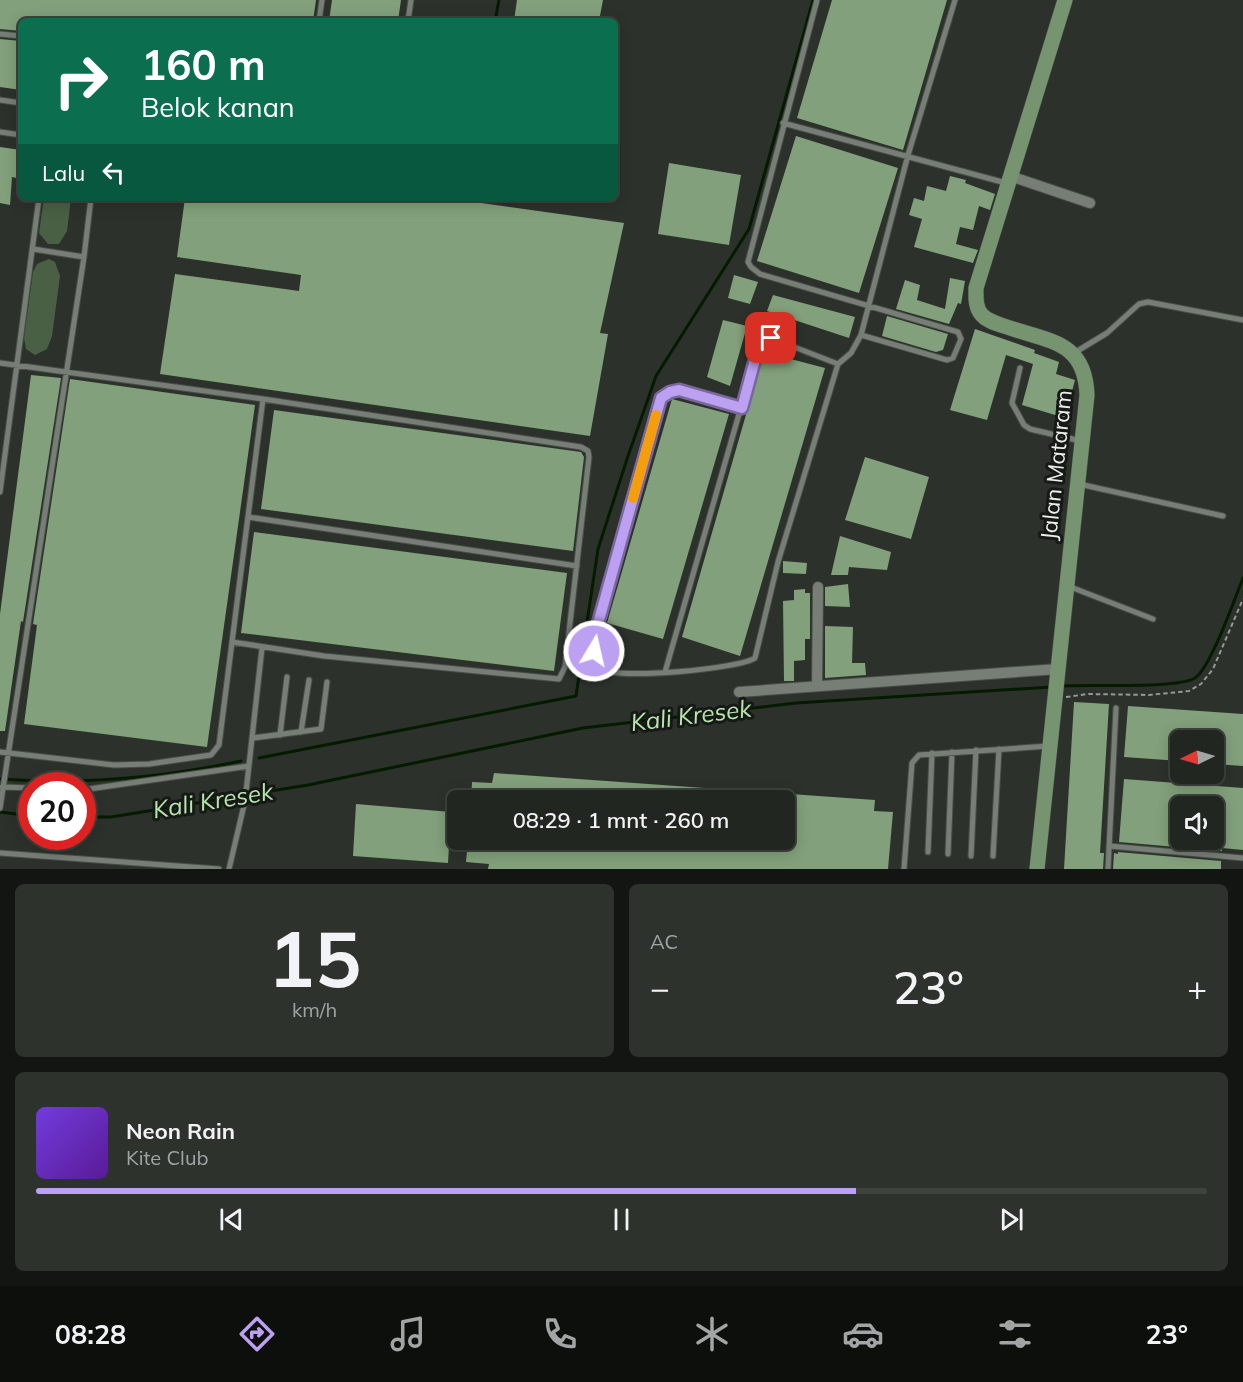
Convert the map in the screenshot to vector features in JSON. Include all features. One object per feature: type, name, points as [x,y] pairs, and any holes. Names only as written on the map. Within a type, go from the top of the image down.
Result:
[{"type":"main road","points":[[1065,0],[976,288],[976,304],[981,315],[992,322],[1060,345],[1074,353]]},
{"type":"main road","name":"Jalan Mataram","points":[[1037,869],[1087,395],[1087,380],[1082,365],[1074,353]]},
{"type":"street","points":[[1009,180],[1090,203]]},
{"type":"street","points":[[817,686],[818,587]]},
{"type":"street","points":[[739,692],[1058,671]]},
{"type":"lane","points":[[319,18],[322,0]]},
{"type":"lane","points":[[408,18],[411,0]]},
{"type":"lane","points":[[817,0],[748,262],[760,274],[958,332],[961,339],[954,358],[947,360],[861,335]]},
{"type":"lane","points":[[742,408],[679,390],[670,392],[661,398],[594,638],[594,651],[603,670],[613,673],[726,668],[749,662],[755,658],[778,562],[838,364],[851,353],[861,335],[908,155],[955,0]]},
{"type":"lane","points":[[0,34],[18,36]]},
{"type":"lane","points":[[0,100],[18,103]]},
{"type":"lane","points":[[783,123],[1009,180]]},
{"type":"lane","points":[[0,132],[18,135]]},
{"type":"lane","points":[[0,492],[39,201]]},
{"type":"lane","points":[[0,808],[91,201]]},
{"type":"lane","points":[[33,249],[84,257]]},
{"type":"lane","points":[[1074,353],[1107,333],[1139,304],[1148,302],[1243,320]]},
{"type":"lane","points":[[665,672],[758,346],[765,338],[771,338],[838,364]]},
{"type":"lane","points":[[0,363],[263,399],[586,449],[589,457],[565,667],[561,677],[554,680],[262,648],[232,642]]},
{"type":"lane","points":[[1020,368],[1012,403],[1024,425],[1030,429],[1082,442]]},
{"type":"lane","points":[[0,752],[114,765],[149,764],[211,755],[219,745],[263,399]]},
{"type":"lane","points":[[1078,484],[1223,516]]},
{"type":"lane","points":[[248,517],[577,566]]},
{"type":"lane","points":[[1066,585],[1153,619]]},
{"type":"lane","points":[[229,869],[244,801],[262,648]]},
{"type":"lane","points":[[280,735],[287,677]]},
{"type":"lane","points":[[301,732],[309,680]]},
{"type":"lane","points":[[253,738],[321,729],[327,682]]},
{"type":"lane","points":[[1108,869],[1116,708]]},
{"type":"lane","points":[[904,869],[912,763],[919,756],[932,753],[1050,746]]},
{"type":"lane","points":[[993,856],[999,749]]},
{"type":"lane","points":[[971,856],[976,750]]},
{"type":"lane","points":[[948,854],[952,752]]},
{"type":"lane","points":[[928,852],[932,753]]},
{"type":"lane","points":[[96,788],[249,766]]},
{"type":"lane","points":[[2,785],[18,787]]},
{"type":"lane","points":[[1109,846],[1243,858]]},
{"type":"lane","points":[[0,853],[219,869]]},
{"type":"path","points":[[1055,696],[1149,695],[1189,691],[1201,684],[1213,669],[1243,599]]},
{"type":"green space","points":[[44,201],[71,201],[67,231],[59,244],[48,244],[39,233]]},
{"type":"green space","points":[[49,259],[55,262],[60,276],[52,336],[47,349],[35,355],[26,349],[24,338],[33,272],[37,264]]},
{"type":"building","points":[[0,0],[316,0],[313,18],[18,18],[18,31],[0,29]]},
{"type":"building","points":[[332,0],[401,0],[398,18],[329,18]]},
{"type":"building","points":[[517,0],[603,0],[600,18],[514,18]]},
{"type":"building","points":[[832,0],[947,0],[903,150],[797,118]]},
{"type":"building","points":[[0,39],[18,41],[18,90],[0,87]]},
{"type":"building","points":[[796,136],[898,168],[859,293],[757,261]]},
{"type":"building","points":[[0,147],[18,150],[18,178],[12,177],[10,205],[0,203]]},
{"type":"building","points":[[669,163],[741,175],[729,245],[658,234]]},
{"type":"building","points":[[950,176],[966,180],[965,183],[995,194],[990,210],[979,206],[973,230],[960,227],[956,244],[978,250],[973,263],[914,247],[922,219],[909,215],[914,198],[924,201],[927,186],[946,191]]},
{"type":"building","points":[[185,201],[466,201],[624,223],[600,333],[608,334],[590,436],[160,374],[175,274],[299,291],[301,275],[177,257]]},
{"type":"building","points":[[734,275],[758,282],[750,304],[728,298]]},
{"type":"building","points":[[950,278],[965,281],[961,304],[958,303],[949,324],[896,309],[905,280],[920,285],[917,300],[945,309]]},
{"type":"building","points":[[773,295],[855,317],[849,338],[767,311]]},
{"type":"building","points":[[887,316],[948,334],[943,350],[936,352],[882,336]]},
{"type":"building","points":[[723,320],[747,326],[730,386],[707,377]]},
{"type":"building","points":[[975,329],[1035,350],[1034,353],[1059,362],[1056,374],[1075,380],[1065,418],[1022,405],[1033,364],[1006,355],[987,420],[950,410]]},
{"type":"building","points":[[764,352],[825,368],[740,656],[682,637]]},
{"type":"building","points":[[31,375],[61,378],[5,731],[0,731],[0,614]]},
{"type":"building","points":[[70,379],[255,405],[207,747],[24,724],[37,625],[33,624]]},
{"type":"building","points":[[672,399],[729,414],[663,639],[607,623]]},
{"type":"building","points":[[274,410],[581,452],[584,457],[573,551],[261,509]]},
{"type":"building","points":[[865,457],[929,477],[911,539],[845,520]]},
{"type":"building","points":[[254,532],[567,573],[554,671],[241,633]]},
{"type":"building","points":[[840,536],[891,552],[887,570],[849,567],[848,575],[831,575]]},
{"type":"building","points":[[783,561],[807,563],[806,574],[783,573]]},
{"type":"building","points":[[848,584],[850,607],[825,606],[825,587]]},
{"type":"building","points":[[805,589],[805,593],[810,593],[810,639],[805,639],[805,660],[794,661],[794,681],[784,681],[783,601],[794,600],[794,590]]},
{"type":"building","points":[[825,626],[853,627],[852,663],[865,663],[866,675],[825,678]]},
{"type":"building","points":[[1074,702],[1109,704],[1100,853],[1104,853],[1103,869],[1064,869]]},
{"type":"building","points":[[1128,706],[1243,714],[1243,766],[1224,765],[1224,730],[1170,730],[1170,760],[1124,757]]},
{"type":"building","points":[[494,773],[734,790],[472,790],[472,782],[492,783]]},
{"type":"building","points":[[1124,779],[1243,788],[1243,850],[1224,848],[1224,796],[1170,796],[1170,846],[1119,842]]},
{"type":"building","points":[[795,794],[875,800],[874,811],[893,812],[888,869],[488,869],[489,864],[466,862],[467,850],[795,850]]},
{"type":"building","points":[[356,804],[447,812],[448,863],[353,856]]},
{"type":"building","points":[[1118,852],[1221,861],[1221,869],[1113,869],[1114,853],[1118,854]]},
{"type":"waterway","points":[[496,18],[499,0]]},
{"type":"waterway","points":[[259,758],[576,696],[598,549],[628,456],[656,376],[749,229],[813,0]]},
{"type":"waterway","name":"Kali Kresek","points":[[1061,686],[1170,684],[1195,678],[1215,648],[1243,578]]},
{"type":"waterway","name":"Kali Kresek","points":[[96,817],[111,817],[308,785],[583,728],[796,703],[1051,687]]},
{"type":"waterway","points":[[0,779],[30,781],[121,779],[181,772],[241,761]]},
{"type":"waterway","name":"Kali Kresek","points":[[0,812],[18,814]]},
{"type":"slow traffic","points":[[633,498],[656,415]]},
{"type":"route","points":[[594,651],[594,638],[661,398],[664,394],[679,390],[742,408],[760,341],[771,338]]}]
